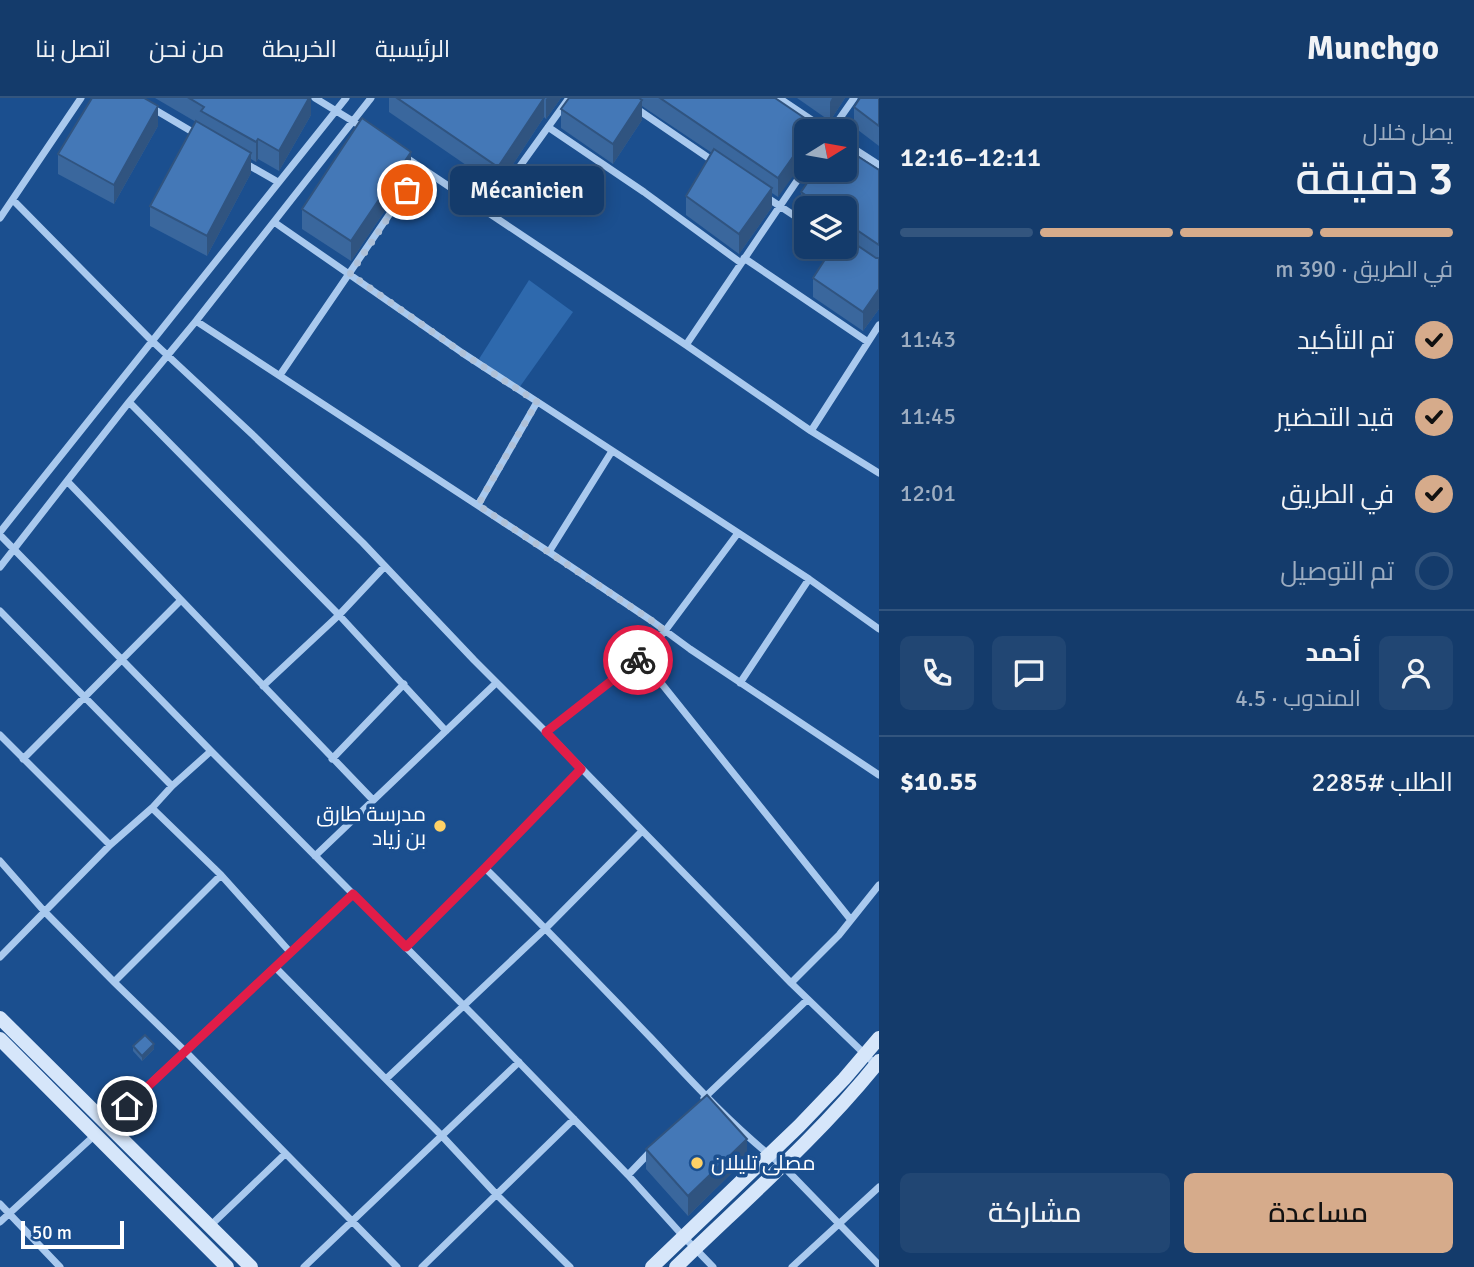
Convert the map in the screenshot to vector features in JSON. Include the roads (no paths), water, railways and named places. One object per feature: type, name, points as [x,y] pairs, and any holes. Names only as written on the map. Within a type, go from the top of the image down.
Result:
[{"type":"main road","points":[[0,1018],[251,1267]]},
{"type":"main road","points":[[676,1267],[847,1100],[875,1062],[879,1038]]},
{"type":"main road","points":[[0,1039],[227,1267]]},
{"type":"main road","points":[[652,1267],[768,1154],[875,1062]]},
{"type":"street","points":[[0,218],[81,98]]},
{"type":"street","points":[[315,98],[376,136]]},
{"type":"street","points":[[346,98],[0,533],[121,660],[519,1062],[713,1267]]},
{"type":"street","points":[[0,568],[371,98]]},
{"type":"street","points":[[486,212],[569,98]]},
{"type":"street","points":[[621,98],[723,167]]},
{"type":"street","points":[[779,98],[811,119]]},
{"type":"street","points":[[838,119],[854,98]]},
{"type":"street","points":[[146,105],[206,140]]},
{"type":"street","points":[[548,127],[743,261],[868,342]]},
{"type":"street","points":[[858,151],[879,165]]},
{"type":"street","points":[[398,153],[811,431],[878,472]]},
{"type":"street","points":[[230,154],[278,182]]},
{"type":"street","points":[[280,375],[421,169]]},
{"type":"street","points":[[686,345],[796,182]]},
{"type":"street","points":[[757,191],[794,216]]},
{"type":"street","points":[[13,200],[151,340],[254,436],[385,566],[807,1000],[875,1062]]},
{"type":"street","points":[[274,222],[464,354],[809,579],[879,629]]},
{"type":"street","points":[[196,321],[549,552],[879,775]]},
{"type":"street","points":[[811,431],[879,325]]},
{"type":"street","points":[[129,402],[339,615],[446,730]]},
{"type":"street","points":[[478,505],[537,402]]},
{"type":"street","points":[[549,552],[611,451]]},
{"type":"street","points":[[67,481],[373,800]]},
{"type":"street","points":[[546,732],[641,658],[665,631],[738,533]]},
{"type":"street","points":[[263,686],[339,615],[385,566]]},
{"type":"street","points":[[740,683],[809,579]]},
{"type":"street","points":[[23,759],[181,600]]},
{"type":"street","points":[[0,611],[172,786]]},
{"type":"street","points":[[641,658],[851,920]]},
{"type":"street","points":[[315,856],[496,683]]},
{"type":"street","points":[[332,759],[404,684]]},
{"type":"street","points":[[0,734],[110,845]]},
{"type":"street","points":[[0,957],[110,845],[211,751]]},
{"type":"street","points":[[406,947],[581,769]]},
{"type":"street","points":[[152,808],[221,875],[290,952]]},
{"type":"street","points":[[386,1080],[546,928],[642,831]]},
{"type":"street","points":[[0,861],[44,911],[397,1267]]},
{"type":"street","points":[[485,868],[706,1096],[782,1165],[879,1265]]},
{"type":"street","points":[[114,982],[221,875]]},
{"type":"street","points":[[791,983],[839,935],[879,885]]},
{"type":"street","points":[[107,1124],[353,894]]},
{"type":"street","points":[[275,967],[570,1267]]},
{"type":"street","points":[[696,1106],[807,1000]]},
{"type":"street","points":[[304,1267],[519,1062]]},
{"type":"street","points":[[422,1267],[574,1119]]},
{"type":"street","points":[[0,1222],[95,1135]]},
{"type":"street","points":[[628,1175],[657,1145]]},
{"type":"street","points":[[209,1226],[285,1154]]},
{"type":"street","points":[[792,1267],[879,1187]]},
{"type":"street","points":[[0,1204],[60,1267]]},
{"type":"place","name":"Mécanicien","points":[[407,190]]},
{"type":"place","name":"مدرسة طارق بن زياد","points":[[440,826]]},
{"type":"place","name":"مصلى تليلان","points":[[697,1163]]}]
